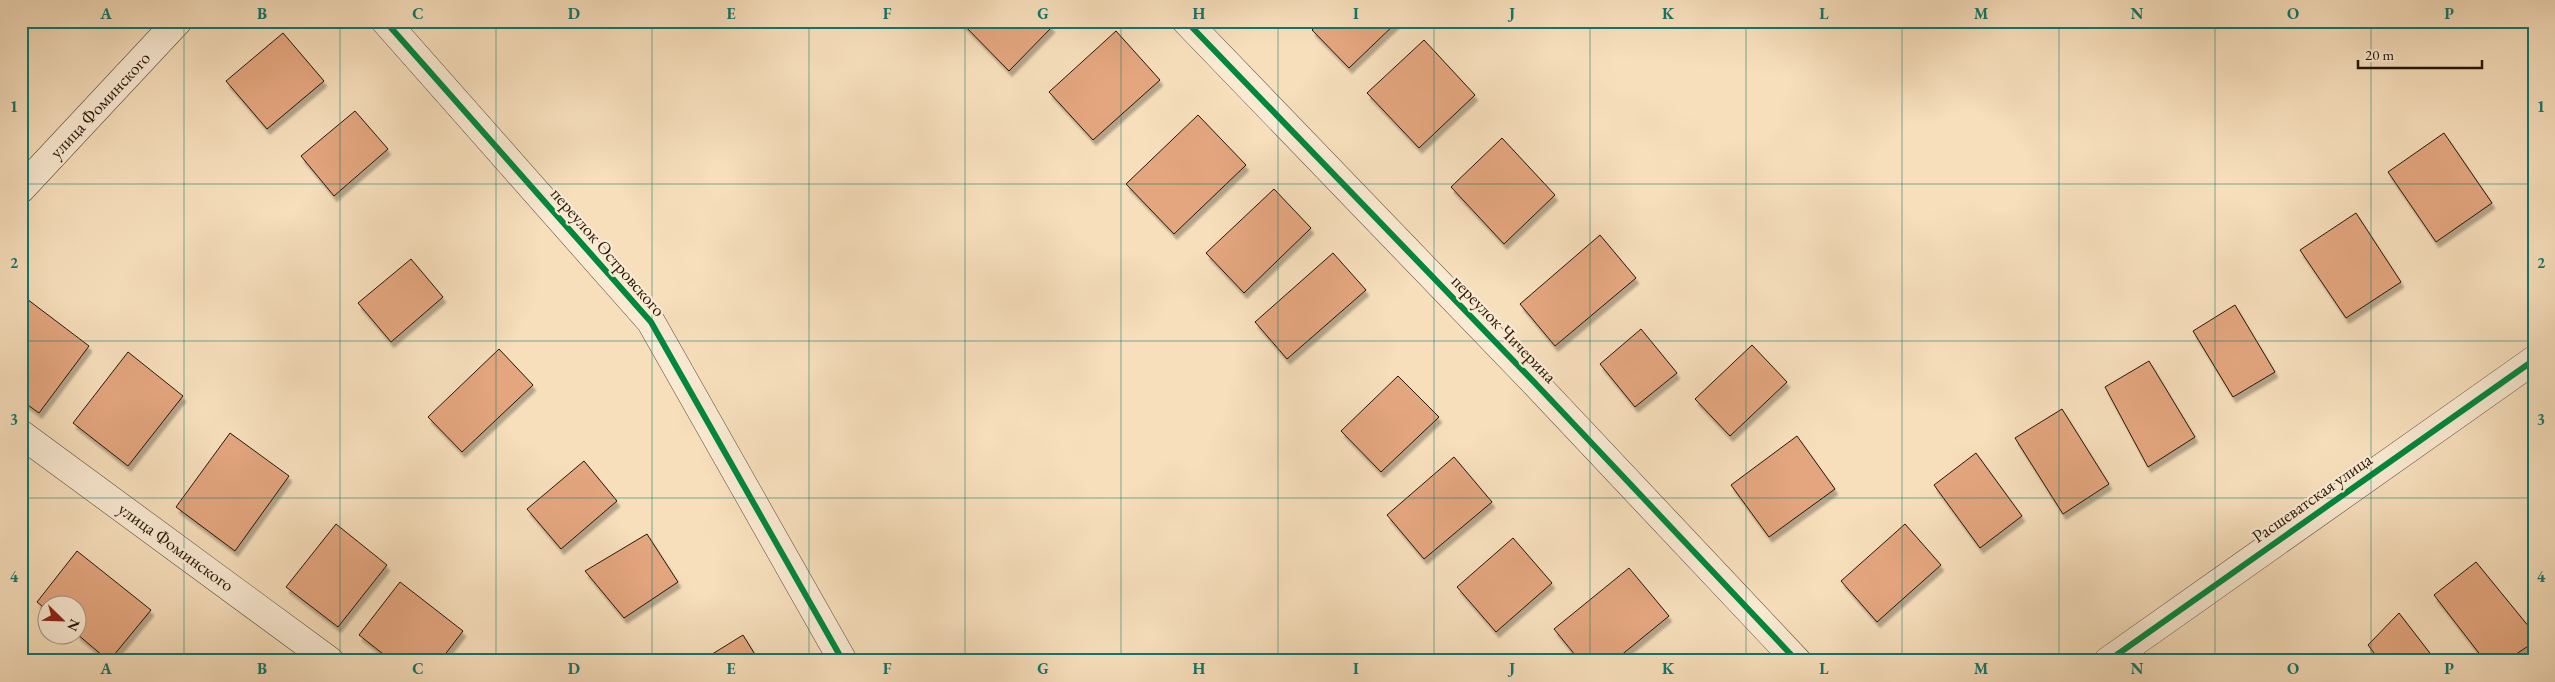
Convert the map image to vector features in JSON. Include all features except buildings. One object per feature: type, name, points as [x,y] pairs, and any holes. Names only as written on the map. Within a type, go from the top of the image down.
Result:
[{"type":"street","name":"улица Фоминского","points":[[21,188],[178,21]]},
{"type":"street","name":"переулок Островского","points":[[385,21],[651,322],[843,661]]},
{"type":"street","name":"переулок Чичерина","points":[[1186,21],[1289,126],[1798,661]]},
{"type":"street","name":"Расшеватская улица","points":[[2108,661],[2534,360]]},
{"type":"street","name":"улица Фоминского","points":[[21,434],[330,661]]},
{"type":"cycle path","points":[[385,21],[651,322],[843,661]]},
{"type":"cycle path","points":[[1186,21],[1534,382],[1797,661]]},
{"type":"cycle path","points":[[2108,661],[2534,360]]}]
